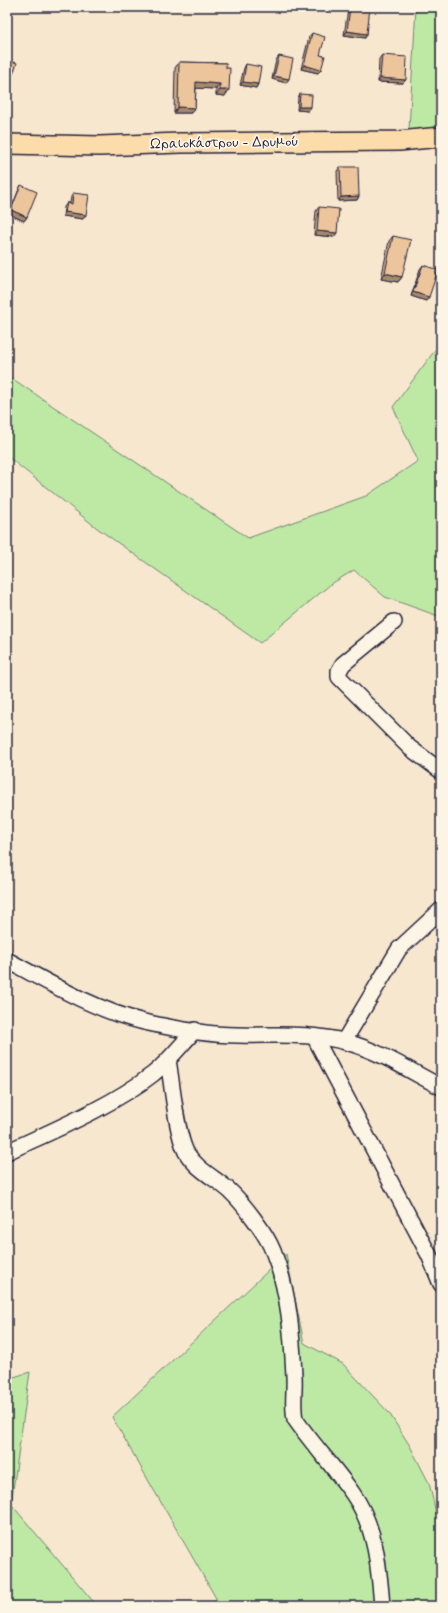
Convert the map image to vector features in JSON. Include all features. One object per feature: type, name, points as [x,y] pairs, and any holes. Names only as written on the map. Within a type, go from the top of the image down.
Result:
[{"type":"main road","name":"Ωραιοκάστρου - Δρυμού","points":[[7,144],[100,146],[180,143],[399,141],[441,137]]},
{"type":"street","points":[[394,622],[343,664],[339,671],[339,677],[410,748],[441,771]]},
{"type":"street","points":[[344,1041],[399,949],[441,910]]},
{"type":"street","points":[[7,960],[78,998],[114,1013],[145,1022],[195,1030],[238,1035],[268,1034],[344,1041],[371,1050],[441,1087]]},
{"type":"street","points":[[7,1152],[52,1131],[135,1086],[153,1074],[168,1060],[195,1030]]},
{"type":"street","points":[[315,1038],[429,1255],[441,1284]]},
{"type":"street","points":[[168,1060],[179,1125],[186,1152],[204,1172],[228,1189],[239,1200],[273,1250],[283,1281],[291,1322],[295,1385],[293,1406],[295,1419],[354,1496],[365,1517],[374,1542],[379,1564],[382,1606]]},
{"type":"green space","points":[[416,7],[441,7],[441,143],[408,147]]},
{"type":"green space","points":[[441,342],[441,617],[385,597],[354,570],[331,584],[260,643],[97,528],[7,456],[7,375],[248,538],[366,496],[418,461],[393,407]]},
{"type":"green space","points":[[286,1254],[304,1343],[343,1364],[389,1413],[410,1446],[429,1483],[441,1534],[441,1606],[207,1606],[217,1600],[112,1417]]},
{"type":"green space","points":[[30,1372],[11,1504],[97,1606],[7,1606],[7,1379]]},
{"type":"building","points":[[350,7],[370,7],[367,34],[347,31]]},
{"type":"building","points":[[312,33],[325,37],[320,55],[325,56],[321,70],[304,65]]},
{"type":"building","points":[[382,55],[407,57],[406,80],[380,78]]},
{"type":"building","points":[[279,56],[293,59],[289,79],[274,76]]},
{"type":"building","points":[[7,60],[17,63],[11,80],[7,79]]},
{"type":"building","points":[[179,62],[226,63],[226,68],[230,68],[229,90],[220,90],[220,84],[196,82],[195,108],[178,107]]},
{"type":"building","points":[[246,64],[261,67],[258,84],[243,82]]},
{"type":"building","points":[[300,94],[312,95],[311,107],[299,107]]},
{"type":"building","points":[[340,167],[358,167],[359,196],[341,197]]},
{"type":"building","points":[[21,185],[37,192],[27,217],[11,210]]},
{"type":"building","points":[[73,193],[89,195],[86,215],[65,212],[67,203],[72,204]]},
{"type":"building","points":[[319,207],[339,209],[337,233],[317,231]]},
{"type":"building","points":[[393,236],[411,240],[402,277],[385,273]]},
{"type":"building","points":[[423,265],[438,270],[429,297],[413,292]]}]
